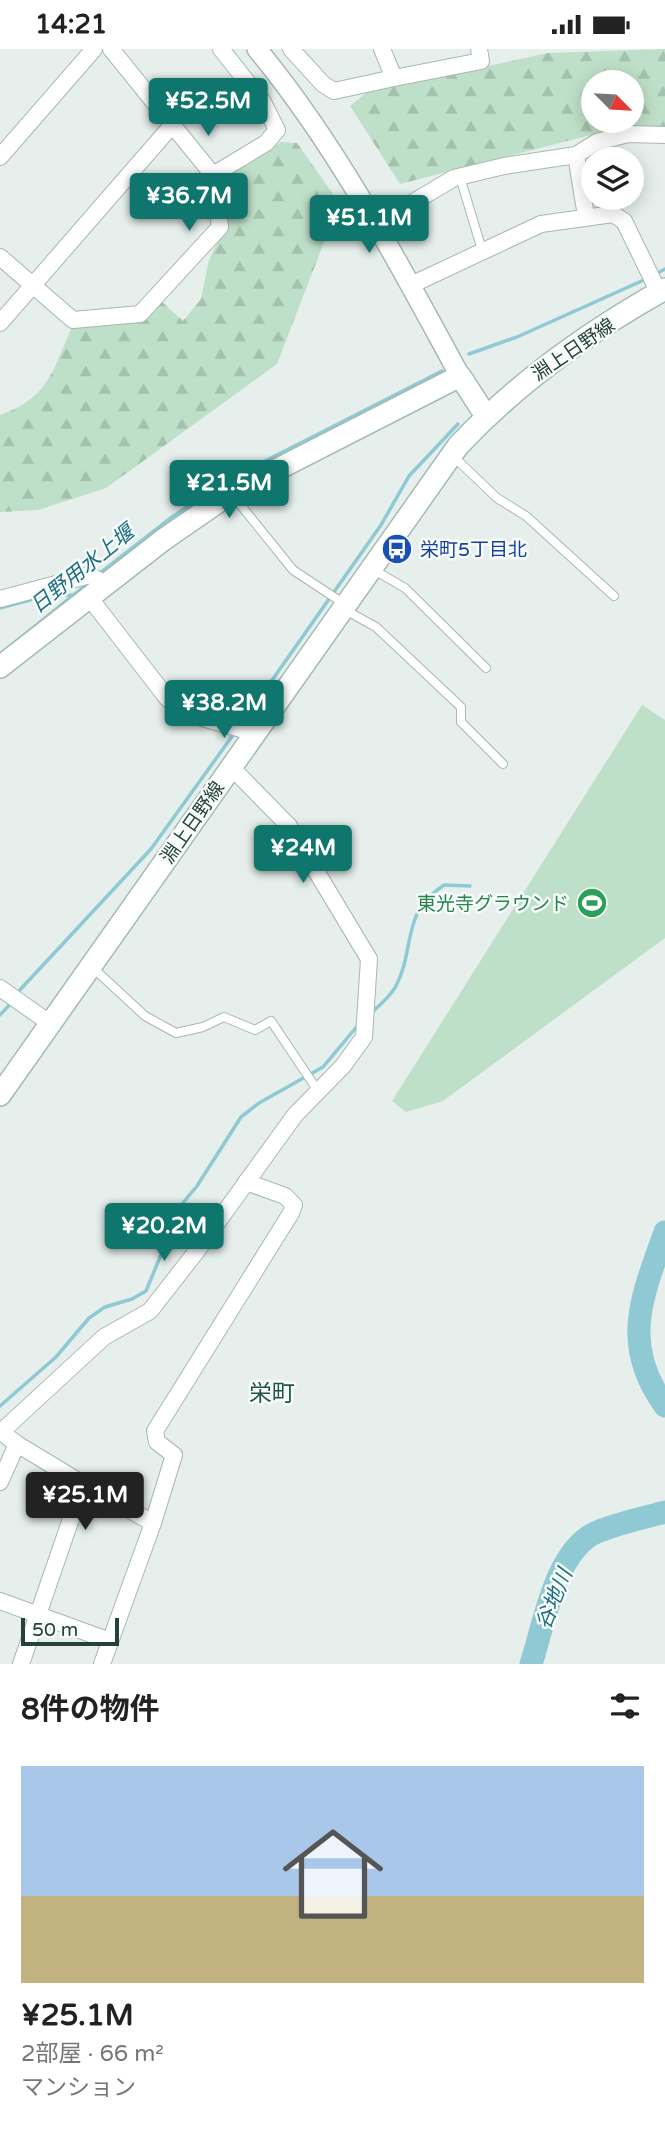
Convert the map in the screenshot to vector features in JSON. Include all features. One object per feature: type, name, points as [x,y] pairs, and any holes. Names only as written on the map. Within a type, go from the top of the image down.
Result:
[{"type":"main road","name":"淵上日野線","points":[[0,1095],[452,455],[486,416],[550,362],[662,291]]},
{"type":"main road","points":[[0,667],[97,591],[231,493],[460,376],[486,416]]},
{"type":"street","points":[[0,157],[94,49]]},
{"type":"street","points":[[0,257],[73,320],[140,314],[220,227],[214,175],[111,49]]},
{"type":"street","points":[[214,175],[266,143],[277,130],[263,102],[221,49]]},
{"type":"street","points":[[257,49],[308,117],[411,285],[460,376]]},
{"type":"street","points":[[291,49],[323,84],[334,90],[481,61],[479,49]]},
{"type":"street","points":[[382,49],[394,78]]},
{"type":"street","points":[[0,323],[174,123]]},
{"type":"street","points":[[375,225],[460,177],[576,155],[597,142],[628,134],[665,135]]},
{"type":"street","points":[[576,155],[586,216]]},
{"type":"street","points":[[411,285],[541,224],[613,214],[624,221],[662,291]]},
{"type":"street","points":[[0,599],[90,575],[97,591],[176,706],[203,721],[255,733]]},
{"type":"street","points":[[153,1523],[83,1484],[1,1432],[104,1337],[150,1311],[314,1087],[344,1066],[364,1037],[368,1009],[369,959],[289,826],[230,767]]},
{"type":"street","points":[[0,988],[51,1024]]},
{"type":"street","points":[[102,1664],[153,1523],[174,1455],[157,1442],[155,1431],[292,1213],[294,1205],[285,1196],[246,1182]]},
{"type":"street","points":[[0,1482],[17,1444]]},
{"type":"street","points":[[21,1664],[83,1484]]},
{"type":"street","points":[[0,1601],[110,1641]]},
{"type":"lane","points":[[460,177],[482,250]]},
{"type":"lane","points":[[452,455],[497,498],[526,516],[614,596]]},
{"type":"lane","points":[[231,493],[293,570],[376,627],[461,707],[461,722],[503,764]]},
{"type":"lane","points":[[371,568],[405,588],[486,668]]},
{"type":"lane","points":[[92,966],[145,1016],[176,1033],[203,1027],[224,1017],[255,1030],[271,1021],[314,1087]]},
{"type":"green space","points":[[665,49],[665,131],[644,130],[644,70],[581,70],[581,133],[599,133],[400,184],[350,106],[366,93],[548,53]]},
{"type":"green space","points":[[281,142],[297,143],[333,194],[333,219],[277,364],[106,488],[38,510],[0,512],[0,415],[30,400],[39,391],[54,369],[72,327],[142,317],[159,299],[183,321],[201,299],[209,260],[224,229],[217,181]]},
{"type":"green space","name":"東光寺グラウンド","points":[[642,705],[665,720],[665,938],[443,1101],[406,1112],[392,1101]]},
{"type":"waterway","name":"日野用水上堰","points":[[654,275],[665,269]]},
{"type":"waterway","name":"日野用水上堰","points":[[469,354],[517,337],[644,280]]},
{"type":"waterway","name":"日野用水上堰","points":[[99,574],[172,517],[224,482],[442,371]]},
{"type":"waterway","points":[[242,723],[381,525],[409,476],[458,424]]},
{"type":"waterway","name":"日野用水上堰","points":[[9,647],[91,581]]},
{"type":"waterway","points":[[0,608],[41,597],[72,595]]},
{"type":"waterway","points":[[18,992],[151,849],[233,735]]},
{"type":"waterway","points":[[370,1014],[396,986],[415,919],[430,896],[444,885],[470,886]]},
{"type":"waterway","points":[[0,1015],[12,1002]]},
{"type":"waterway","points":[[0,1406],[56,1357],[89,1318],[105,1307],[132,1299],[146,1291],[182,1204],[197,1186],[241,1117],[259,1103],[323,1067],[359,1024]]},
{"type":"waterway","name":"谷地川","points":[[665,1232],[643,1299],[639,1341],[651,1383],[665,1406]]},
{"type":"waterway","name":"谷地川","points":[[531,1664],[561,1571],[583,1541],[605,1529],[665,1512]]},
{"type":"place","name":"栄町5丁目北","points":[[397,549]]},
{"type":"place","name":"東光寺グラウンド","points":[[592,903]]},
{"type":"district","name":"栄町","points":[[272,1393]]}]
